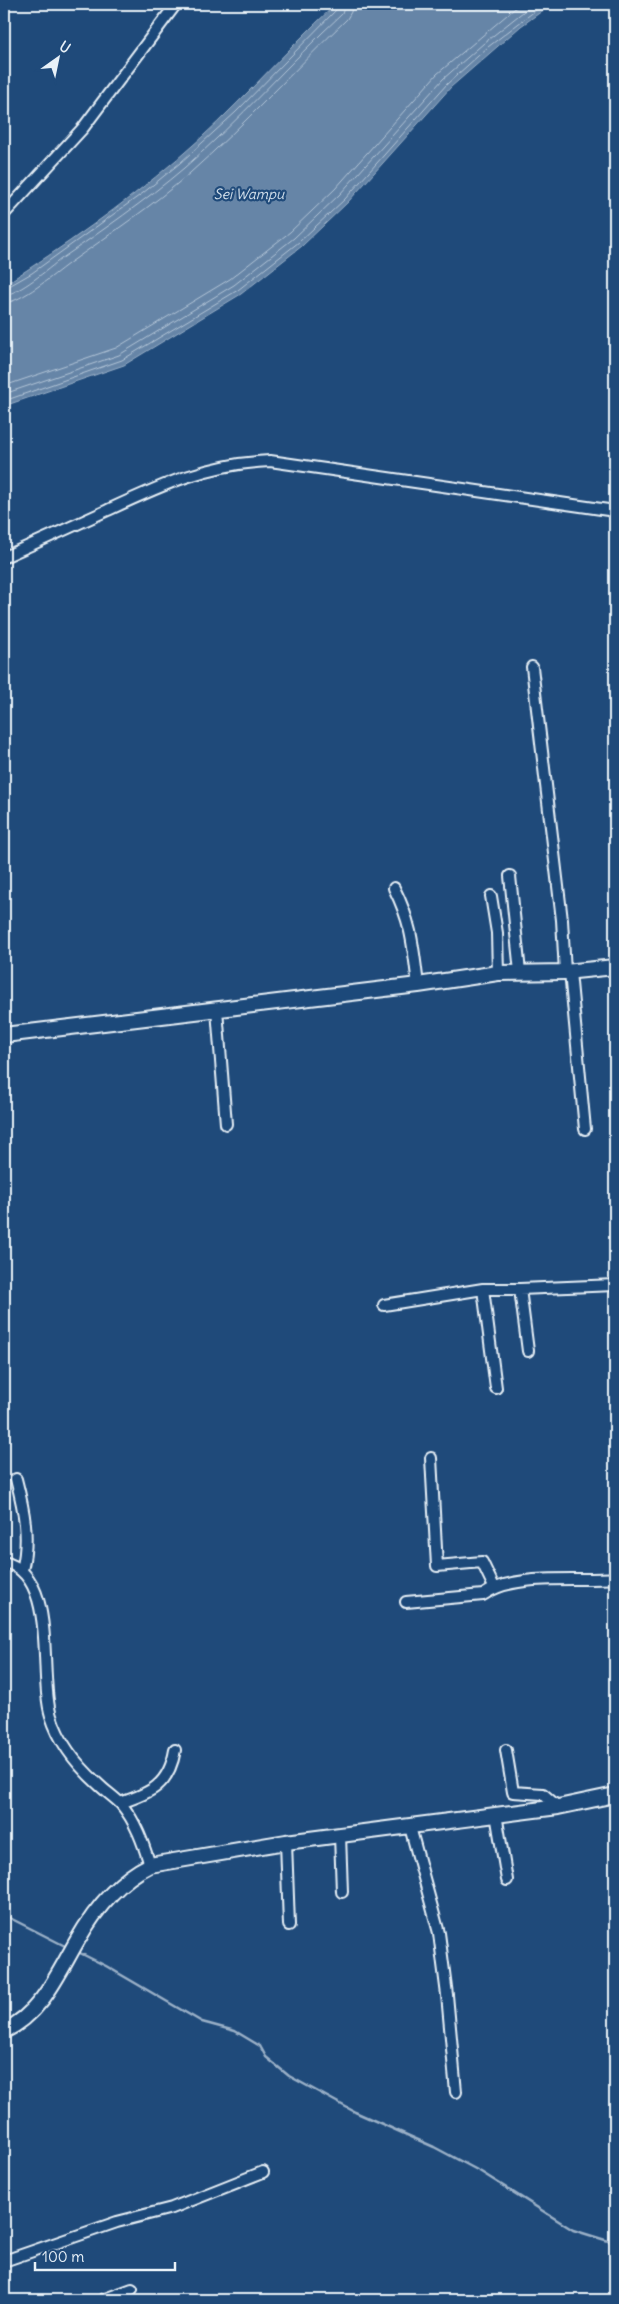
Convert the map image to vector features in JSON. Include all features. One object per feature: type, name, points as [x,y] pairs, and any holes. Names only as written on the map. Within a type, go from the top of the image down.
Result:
[{"type":"street","points":[[4,214],[84,128],[176,4]]},
{"type":"street","points":[[4,557],[170,482],[205,470],[239,463],[270,462],[615,511]]},
{"type":"street","points":[[532,667],[585,1129]]},
{"type":"street","points":[[510,876],[520,972]]},
{"type":"street","points":[[394,888],[405,910],[411,928],[418,985]]},
{"type":"street","points":[[491,896],[497,933],[498,973]]},
{"type":"street","points":[[4,1035],[418,985],[498,973],[567,972],[615,967]]},
{"type":"street","points":[[217,1010],[226,1124]]},
{"type":"street","points":[[384,1305],[483,1289],[520,1290],[615,1285]]},
{"type":"street","points":[[483,1289],[496,1388]]},
{"type":"street","points":[[520,1290],[528,1351]]},
{"type":"street","points":[[431,1458],[437,1566],[482,1562],[494,1587]]},
{"type":"street","points":[[16,1479],[26,1523],[26,1550],[22,1570]]},
{"type":"street","points":[[4,1562],[22,1570],[33,1586],[46,1651],[48,1700],[57,1730],[64,1744],[78,1763],[120,1803],[136,1827],[150,1865]]},
{"type":"street","points":[[406,1602],[483,1595],[494,1587],[541,1580],[590,1581],[615,1578]]},
{"type":"street","points":[[120,1803],[138,1797],[162,1782],[173,1763],[175,1750]]},
{"type":"street","points":[[506,1750],[513,1792],[543,1794],[558,1807]]},
{"type":"street","points":[[4,2031],[42,2000],[78,1939],[112,1894],[134,1873],[150,1865],[286,1842],[558,1807],[615,1795]]},
{"type":"street","points":[[496,1814],[507,1880]]},
{"type":"street","points":[[410,1827],[439,1934],[447,1994],[456,2092]]},
{"type":"street","points":[[340,1835],[342,1892]]},
{"type":"street","points":[[286,1842],[289,1925]]},
{"type":"street","points":[[4,2261],[117,2222],[172,2208],[264,2172]]},
{"type":"street","points":[[102,2300],[132,2289]]},
{"type":"water","name":"Sei Wampu","points":[[336,4],[552,4],[521,26],[451,87],[348,202],[302,246],[241,294],[124,365],[4,406],[4,285],[92,226],[176,160],[217,123]]},
{"type":"waterway","points":[[4,1915],[69,1948]]},
{"type":"waterway","points":[[76,1951],[106,1966],[202,2022],[235,2031],[260,2046],[266,2057],[289,2076],[355,2112],[434,2147],[481,2172],[573,2230],[615,2243]]}]
